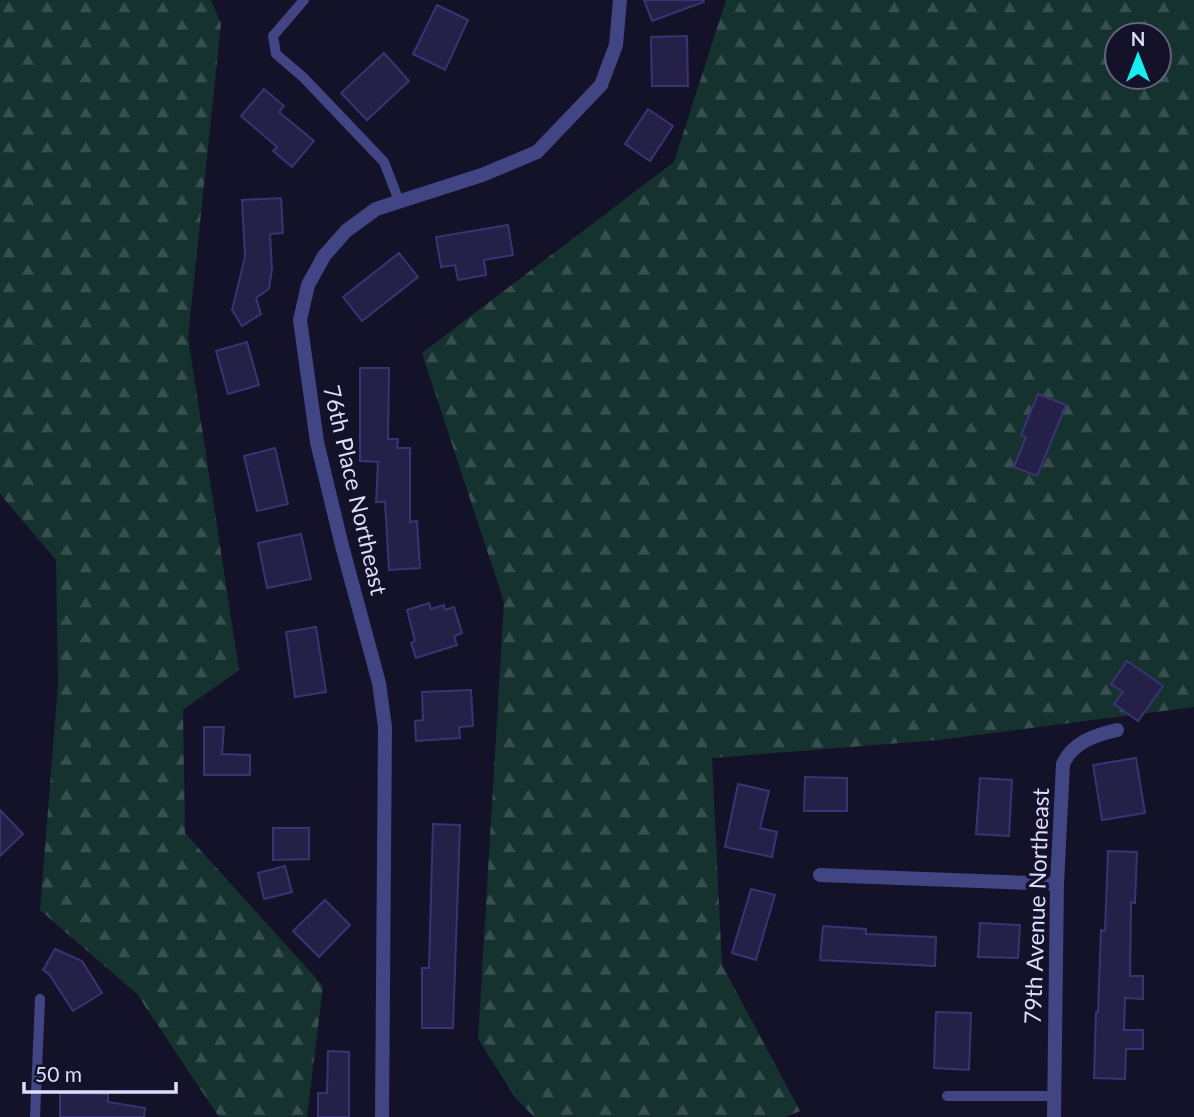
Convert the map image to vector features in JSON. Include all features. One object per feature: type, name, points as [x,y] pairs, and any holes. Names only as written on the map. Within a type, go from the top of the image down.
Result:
[{"type":"street","name":"76th Place Northeast","points":[[382,1117],[385,727],[379,683],[317,442],[300,320],[307,285],[324,256],[346,232],[376,209],[482,175],[537,152],[601,85],[616,46],[620,0]]},
{"type":"street","name":"79th Avenue Northeast","points":[[1054,1117],[1057,884],[1063,764],[1068,754],[1086,740],[1117,730]]},
{"type":"street","points":[[820,875],[1057,884]]},
{"type":"lane","points":[[304,0],[273,36],[276,54],[303,77],[384,162],[399,201]]},
{"type":"lane","points":[[35,1117],[40,999]]},
{"type":"lane","points":[[947,1096],[1054,1096]]},
{"type":"green space","points":[[0,0],[211,0],[221,24],[188,337],[239,670],[183,710],[185,833],[323,986],[307,1117],[219,1117],[137,994],[40,910],[58,685],[56,560],[0,494]]},
{"type":"green space","points":[[726,0],[1194,0],[1194,707],[938,740],[712,758],[722,965],[800,1111],[786,1117],[534,1117],[515,1097],[478,1039],[504,602],[422,353],[674,162]]},
{"type":"building","points":[[644,0],[703,0],[704,2],[652,21]]},
{"type":"building","points":[[437,5],[468,20],[445,70],[413,54]]},
{"type":"building","points":[[687,36],[688,86],[652,86],[651,37]]},
{"type":"building","points":[[384,53],[409,81],[367,120],[341,93]]},
{"type":"building","points":[[264,89],[284,106],[279,112],[314,141],[292,167],[273,151],[277,147],[241,116]]},
{"type":"building","points":[[648,109],[673,126],[650,161],[625,144]]},
{"type":"building","points":[[281,198],[283,233],[270,234],[272,269],[269,289],[256,298],[261,314],[242,326],[232,310],[245,257],[242,200]]},
{"type":"building","points":[[508,225],[513,255],[484,260],[486,275],[458,280],[455,265],[441,267],[436,237]]},
{"type":"building","points":[[399,253],[418,277],[362,321],[343,297]]},
{"type":"building","points":[[247,342],[259,385],[228,394],[216,351]]},
{"type":"building","points":[[360,368],[389,368],[388,439],[398,439],[397,448],[410,448],[410,522],[417,521],[420,568],[389,570],[385,502],[376,502],[378,462],[360,461]]},
{"type":"building","points":[[1038,394],[1066,405],[1037,476],[1014,467],[1026,437],[1021,435]]},
{"type":"building","points":[[275,448],[288,504],[257,511],[244,456]]},
{"type":"building","points":[[301,534],[311,579],[267,588],[258,543]]},
{"type":"building","points":[[429,603],[431,609],[444,605],[445,610],[454,607],[462,633],[454,636],[457,645],[416,658],[411,643],[415,641],[407,610]]},
{"type":"building","points":[[316,627],[326,692],[295,697],[286,632]]},
{"type":"building","points":[[1127,661],[1163,686],[1138,721],[1114,704],[1123,692],[1111,684]]},
{"type":"building","points":[[471,690],[473,726],[459,727],[460,738],[416,741],[415,721],[423,720],[422,692]]},
{"type":"building","points":[[204,727],[224,727],[222,754],[250,755],[250,775],[204,775]]},
{"type":"building","points":[[1136,758],[1145,813],[1102,820],[1093,765]]},
{"type":"building","points":[[805,777],[847,778],[847,811],[804,811]]},
{"type":"building","points":[[980,778],[1012,780],[1009,836],[976,834]]},
{"type":"building","points":[[738,784],[769,791],[760,828],[777,832],[772,857],[725,847]]},
{"type":"building","points":[[0,810],[23,834],[0,856]]},
{"type":"building","points":[[433,824],[460,825],[453,1028],[422,1028],[422,968],[429,968]]},
{"type":"building","points":[[273,828],[309,828],[309,859],[273,860]]},
{"type":"building","points":[[1108,851],[1137,852],[1135,903],[1131,902],[1130,976],[1143,976],[1143,999],[1125,998],[1124,1030],[1143,1030],[1143,1049],[1126,1049],[1125,1079],[1094,1078],[1101,930],[1105,931]]},
{"type":"building","points":[[285,866],[292,892],[264,899],[258,873]]},
{"type":"building","points":[[751,889],[775,895],[756,960],[732,953]]},
{"type":"building","points":[[325,900],[350,925],[319,957],[293,931]]},
{"type":"building","points":[[980,923],[1020,925],[1018,958],[978,957]]},
{"type":"building","points":[[823,926],[866,929],[866,934],[936,937],[935,966],[820,960]]},
{"type":"building","points":[[55,949],[82,961],[102,993],[73,1011],[49,974],[43,970]]},
{"type":"building","points":[[936,1012],[971,1013],[969,1070],[934,1068]]},
{"type":"building","points":[[328,1051],[349,1052],[349,1117],[318,1117],[318,1093],[327,1093]]},
{"type":"building","points":[[60,1093],[108,1094],[108,1102],[145,1108],[144,1117],[60,1117]]}]
